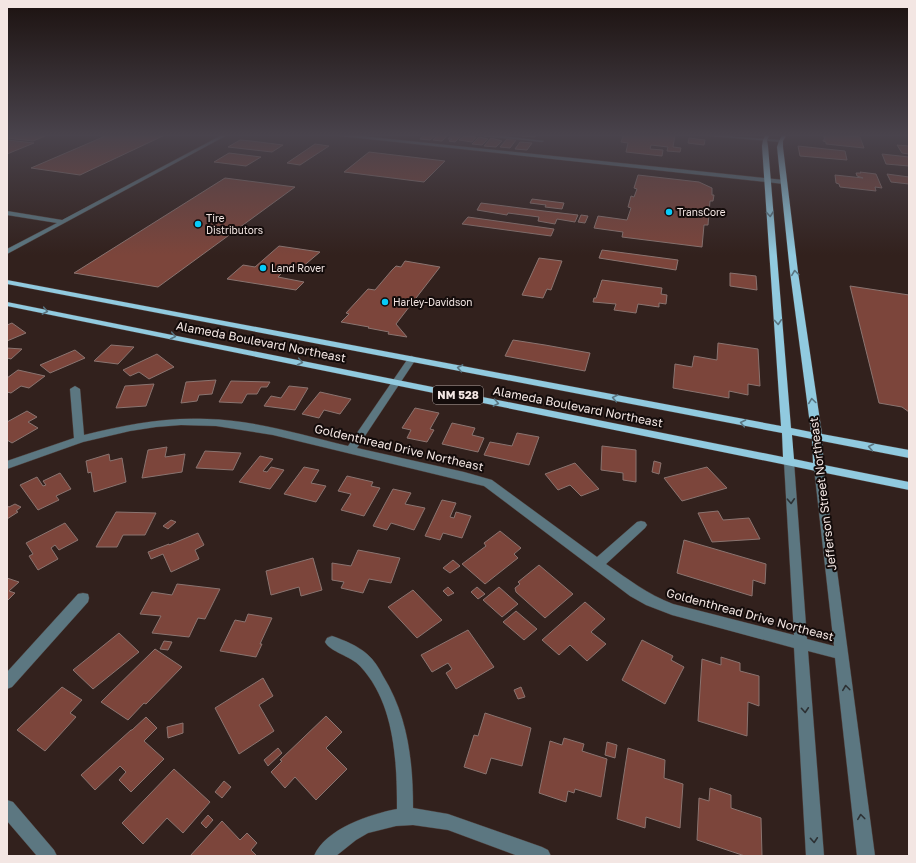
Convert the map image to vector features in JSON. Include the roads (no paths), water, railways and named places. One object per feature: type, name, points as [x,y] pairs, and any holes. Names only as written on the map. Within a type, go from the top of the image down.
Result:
[{"type":"main road","points":[[767,174],[789,462]]},
{"type":"main road","name":"Jefferson Street Northeast","points":[[783,174],[794,271],[817,437],[819,468]]},
{"type":"main road","name":"Alameda Boulevard Northeast","points":[[7,282],[909,454]]},
{"type":"main road","name":"Alameda Boulevard Northeast","points":[[7,304],[395,381],[909,486]]},
{"type":"street","points":[[7,252],[152,174]]},
{"type":"street","points":[[706,174],[784,182]]},
{"type":"street","points":[[7,213],[63,222]]},
{"type":"street","points":[[350,450],[395,381],[412,359]]},
{"type":"street","points":[[76,389],[79,440]]},
{"type":"street","name":"Goldenthread Drive Northeast","points":[[7,465],[52,448],[79,440],[146,426],[207,422],[244,426],[488,482],[635,592],[660,605],[842,654]]},
{"type":"street","points":[[789,462],[815,856]]},
{"type":"street","name":"Jefferson Street Northeast","points":[[819,468],[866,856]]},
{"type":"street","points":[[597,564],[641,525]]},
{"type":"street","points":[[7,682],[83,598]]},
{"type":"street","points":[[332,642],[363,659],[374,673],[385,693],[394,715],[401,739],[405,771],[405,816]]},
{"type":"street","points":[[7,808],[48,856]]},
{"type":"street","points":[[323,856],[340,840],[354,830],[370,823],[405,816],[435,818],[542,856]]},
{"type":"place","name":"TransCore","points":[[669,212]]},
{"type":"place","name":"Tire Distributors","points":[[198,224]]},
{"type":"place","name":"Land Rover","points":[[263,268]]},
{"type":"place","name":"Harley-Davidson","points":[[385,302]]}]
